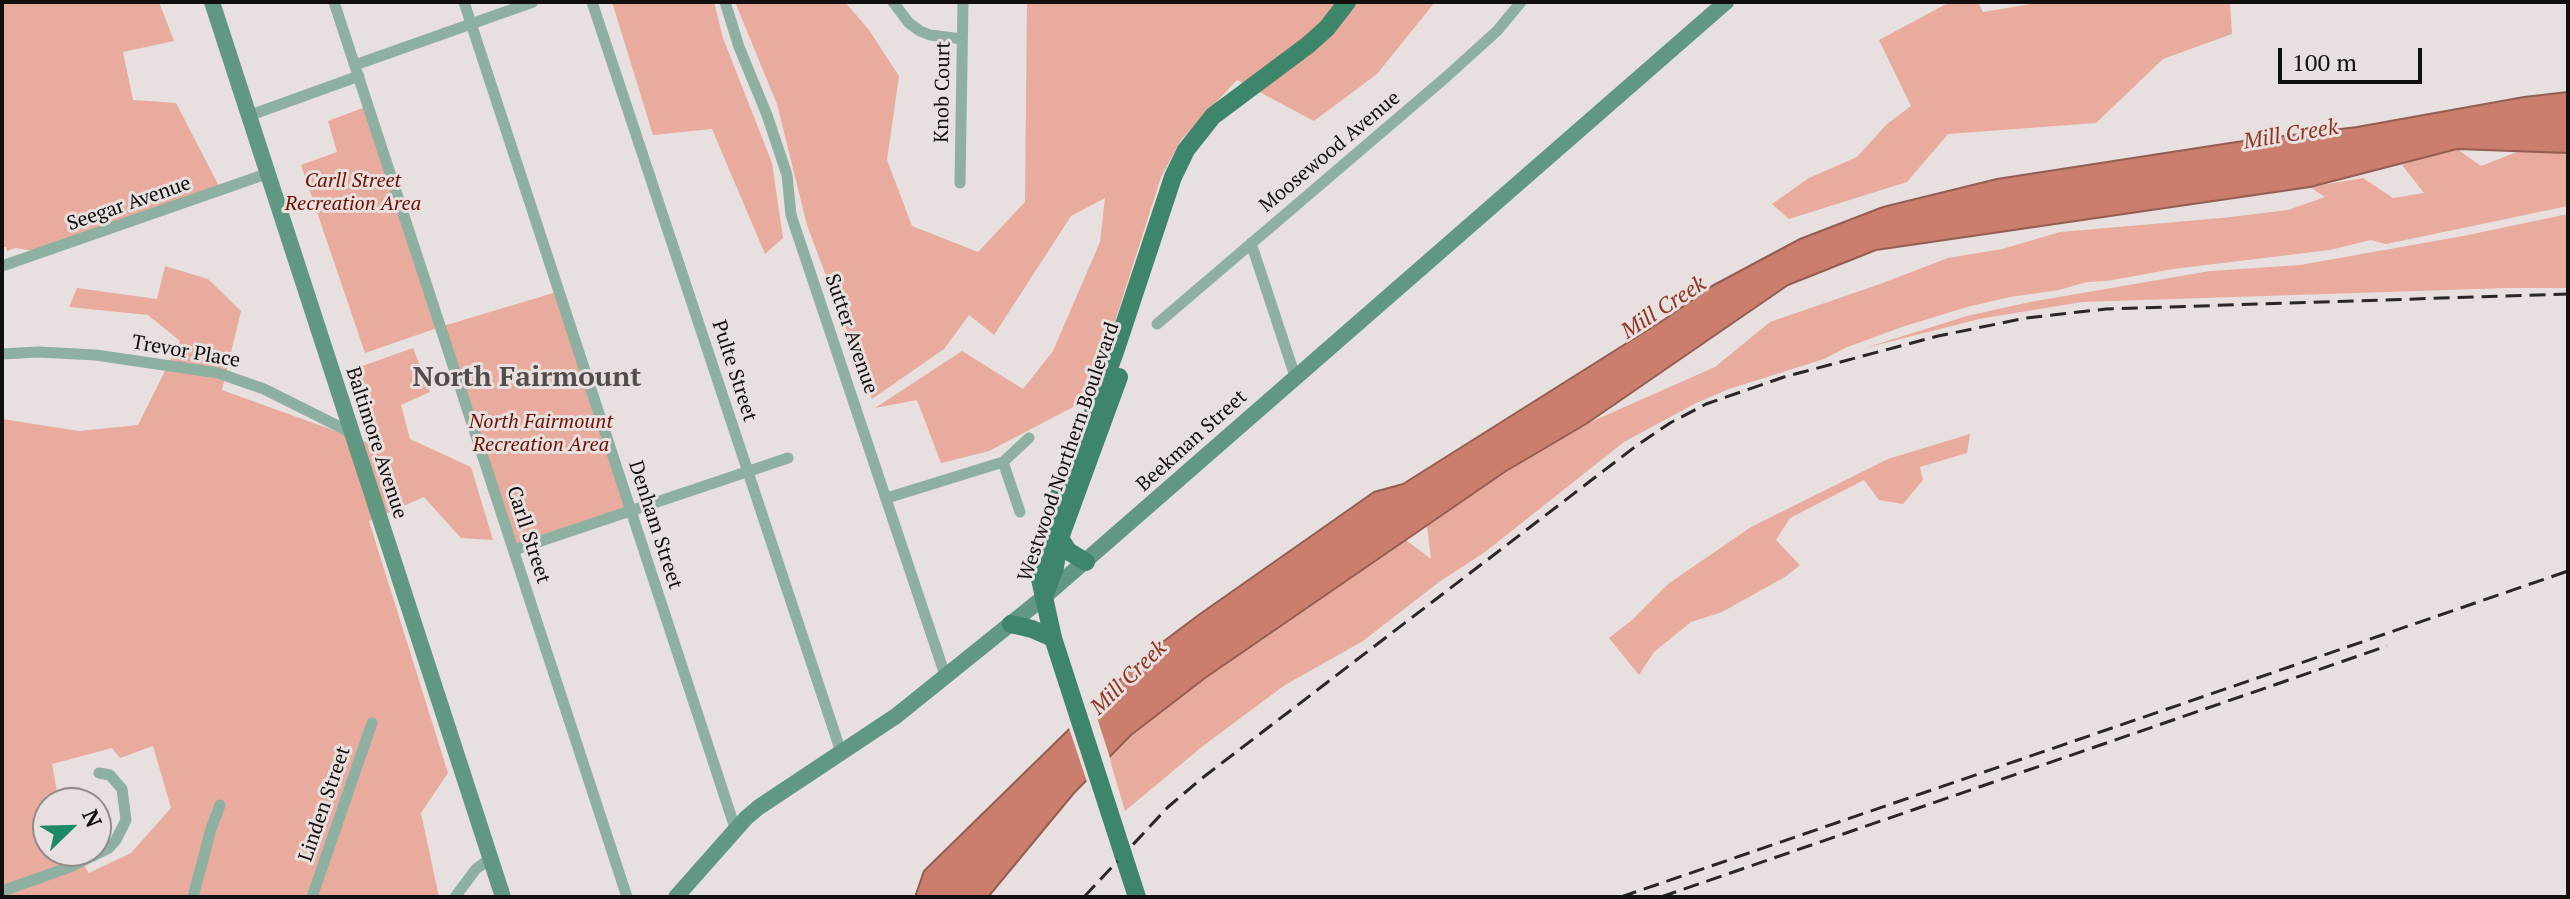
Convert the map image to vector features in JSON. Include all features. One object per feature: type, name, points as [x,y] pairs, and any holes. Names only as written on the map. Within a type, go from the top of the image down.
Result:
[{"type":"main road","name":"Baltimore Avenue","points":[[212,2],[503,897]]},
{"type":"main road","name":"Westwood Northern Boulevard","points":[[1044,597],[1040,579],[1041,558],[1056,502],[1116,349],[1164,199],[1186,150],[1213,116],[1308,45],[1327,28],[1347,2]]},
{"type":"main road","name":"Westwood Northern Boulevard","points":[[1044,597],[1055,567],[1060,538],[1118,378],[1181,183],[1192,162],[1219,126],[1330,37],[1359,2]]},
{"type":"main road","name":"Beekman Street","points":[[676,897],[746,818],[772,797],[896,716],[1044,597],[1726,2]]},
{"type":"main road","points":[[1060,538],[1068,551],[1086,562]]},
{"type":"main road","points":[[1044,597],[1049,633],[1137,897]]},
{"type":"main road","points":[[1011,624],[1049,633]]},
{"type":"street","name":"Carll Street","points":[[334,2],[627,897]]},
{"type":"street","name":"Denham Street","points":[[464,2],[736,831]]},
{"type":"street","points":[[248,116],[471,24],[533,2]]},
{"type":"street","name":"Pulte Street","points":[[592,2],[841,752]]},
{"type":"street","name":"Sutter Avenue","points":[[725,2],[787,175],[791,215],[946,678]]},
{"type":"street","points":[[893,2],[909,23],[920,31],[962,39]]},
{"type":"street","name":"Knob Court","points":[[960,183],[963,2]]},
{"type":"street","name":"Moosewood Avenue","points":[[1157,324],[1445,78],[1497,31],[1521,2]]},
{"type":"street","name":"Seegar Avenue","points":[[2,266],[266,174]]},
{"type":"street","points":[[1251,243],[1295,376]]},
{"type":"street","name":"Trevor Place","points":[[2,354],[85,354],[218,373],[264,389],[352,433]]},
{"type":"street","points":[[887,498],[1003,462],[1029,438]]},
{"type":"street","points":[[514,550],[788,458]]},
{"type":"street","points":[[1003,462],[1020,512]]},
{"type":"street","name":"Linden Street","points":[[312,897],[372,723]]},
{"type":"street","points":[[2,891],[70,867],[109,848],[122,831],[126,813],[122,789],[117,780],[99,773]]},
{"type":"street","points":[[193,897],[220,805]]},
{"type":"street","points":[[455,897],[476,869],[491,858]]},
{"type":"green space","points":[[2,2],[159,2],[174,41],[123,52],[133,100],[176,103],[221,190],[41,252],[15,248],[7,251],[6,247],[2,247]]},
{"type":"green space","points":[[612,2],[714,2],[723,38],[772,163],[783,238],[765,254],[712,129],[653,135]]},
{"type":"green space","points":[[735,2],[845,2],[869,30],[899,76],[887,160],[912,226],[978,252],[1025,202],[1027,2],[1435,2],[1377,74],[1314,121],[1237,80],[1181,140],[1161,177],[1104,356],[1077,405],[989,451],[941,463],[917,400],[875,408],[962,351],[1023,389],[1053,351],[1100,242],[1105,198],[1071,216],[994,335],[969,315],[944,349],[872,399],[807,225],[777,104]]},
{"type":"green space","points":[[1950,2],[1978,2],[1983,12],[2043,2],[2230,2],[2232,34],[2163,59],[2096,123],[1948,134],[1907,182],[1789,219],[1772,204],[1809,178],[1857,157],[1887,124],[1911,106],[1879,40]]},
{"type":"green space","name":"Carll Street Recreation Area","points":[[368,106],[440,327],[365,353],[301,165],[337,152],[328,121]]},
{"type":"green space","points":[[2457,149],[2481,166],[2522,150],[2568,153],[2568,206],[2386,244],[2371,240],[2330,250],[2173,269],[2010,297],[1902,327],[1824,359],[1729,389],[1624,442],[1485,552],[1439,582],[1363,641],[1285,685],[1203,746],[1125,811],[1109,757],[1131,735],[1205,678],[1406,540],[1431,559],[1427,525],[1506,471],[1586,424],[1715,367],[1770,322],[1948,258],[2002,249],[2060,232],[2288,210],[2325,197],[2310,187],[2363,178],[2393,198],[2424,193],[2402,165],[2414,159]]},
{"type":"green space","points":[[2568,214],[2568,288],[2082,302],[1979,319],[1865,348],[1967,316],[2030,302],[2210,271],[2300,265]]},
{"type":"green space","points":[[165,266],[208,279],[241,311],[222,390],[377,446],[354,369],[413,348],[430,392],[401,405],[410,439],[471,467],[493,540],[461,538],[424,497],[369,521],[448,773],[421,813],[439,897],[2,897],[2,419],[79,431],[138,425],[180,341],[148,315],[69,307],[77,288],[157,299]]},
{"type":"green space","name":"North Fairmount Recreation Area","points":[[560,291],[631,512],[514,550],[440,327]]},
{"type":"green space","points":[[1970,434],[1967,453],[1920,467],[1923,480],[1903,504],[1879,500],[1864,480],[1790,518],[1776,540],[1800,565],[1785,577],[1722,612],[1691,622],[1654,652],[1639,675],[1609,638],[1668,584],[1751,527],[1888,459]]},
{"type":"water","name":"Mill Creek","points":[[2568,92],[2568,153],[2457,149],[2310,187],[1876,250],[1788,285],[1586,424],[1506,471],[1205,678],[1131,735],[1074,793],[988,897],[915,897],[924,871],[1144,656],[1200,614],[1374,492],[1403,484],[1665,319],[1712,286],[1800,239],[1883,207],[1997,179],[2243,141],[2357,127]]},
{"type":"pier","points":[[1092,702],[1111,761],[1088,785],[1068,725]]},
{"type":"railway","points":[[1084,897],[1168,807],[1201,779],[1636,446],[1706,404],[1784,377],[1938,336],[2026,318],[2106,309],[2568,294]]},
{"type":"railway","points":[[1621,897],[2568,571]]},
{"type":"railway","points":[[1661,897],[2387,646]]},
{"type":"district","name":"North Fairmount","points":[[527,378]]}]
